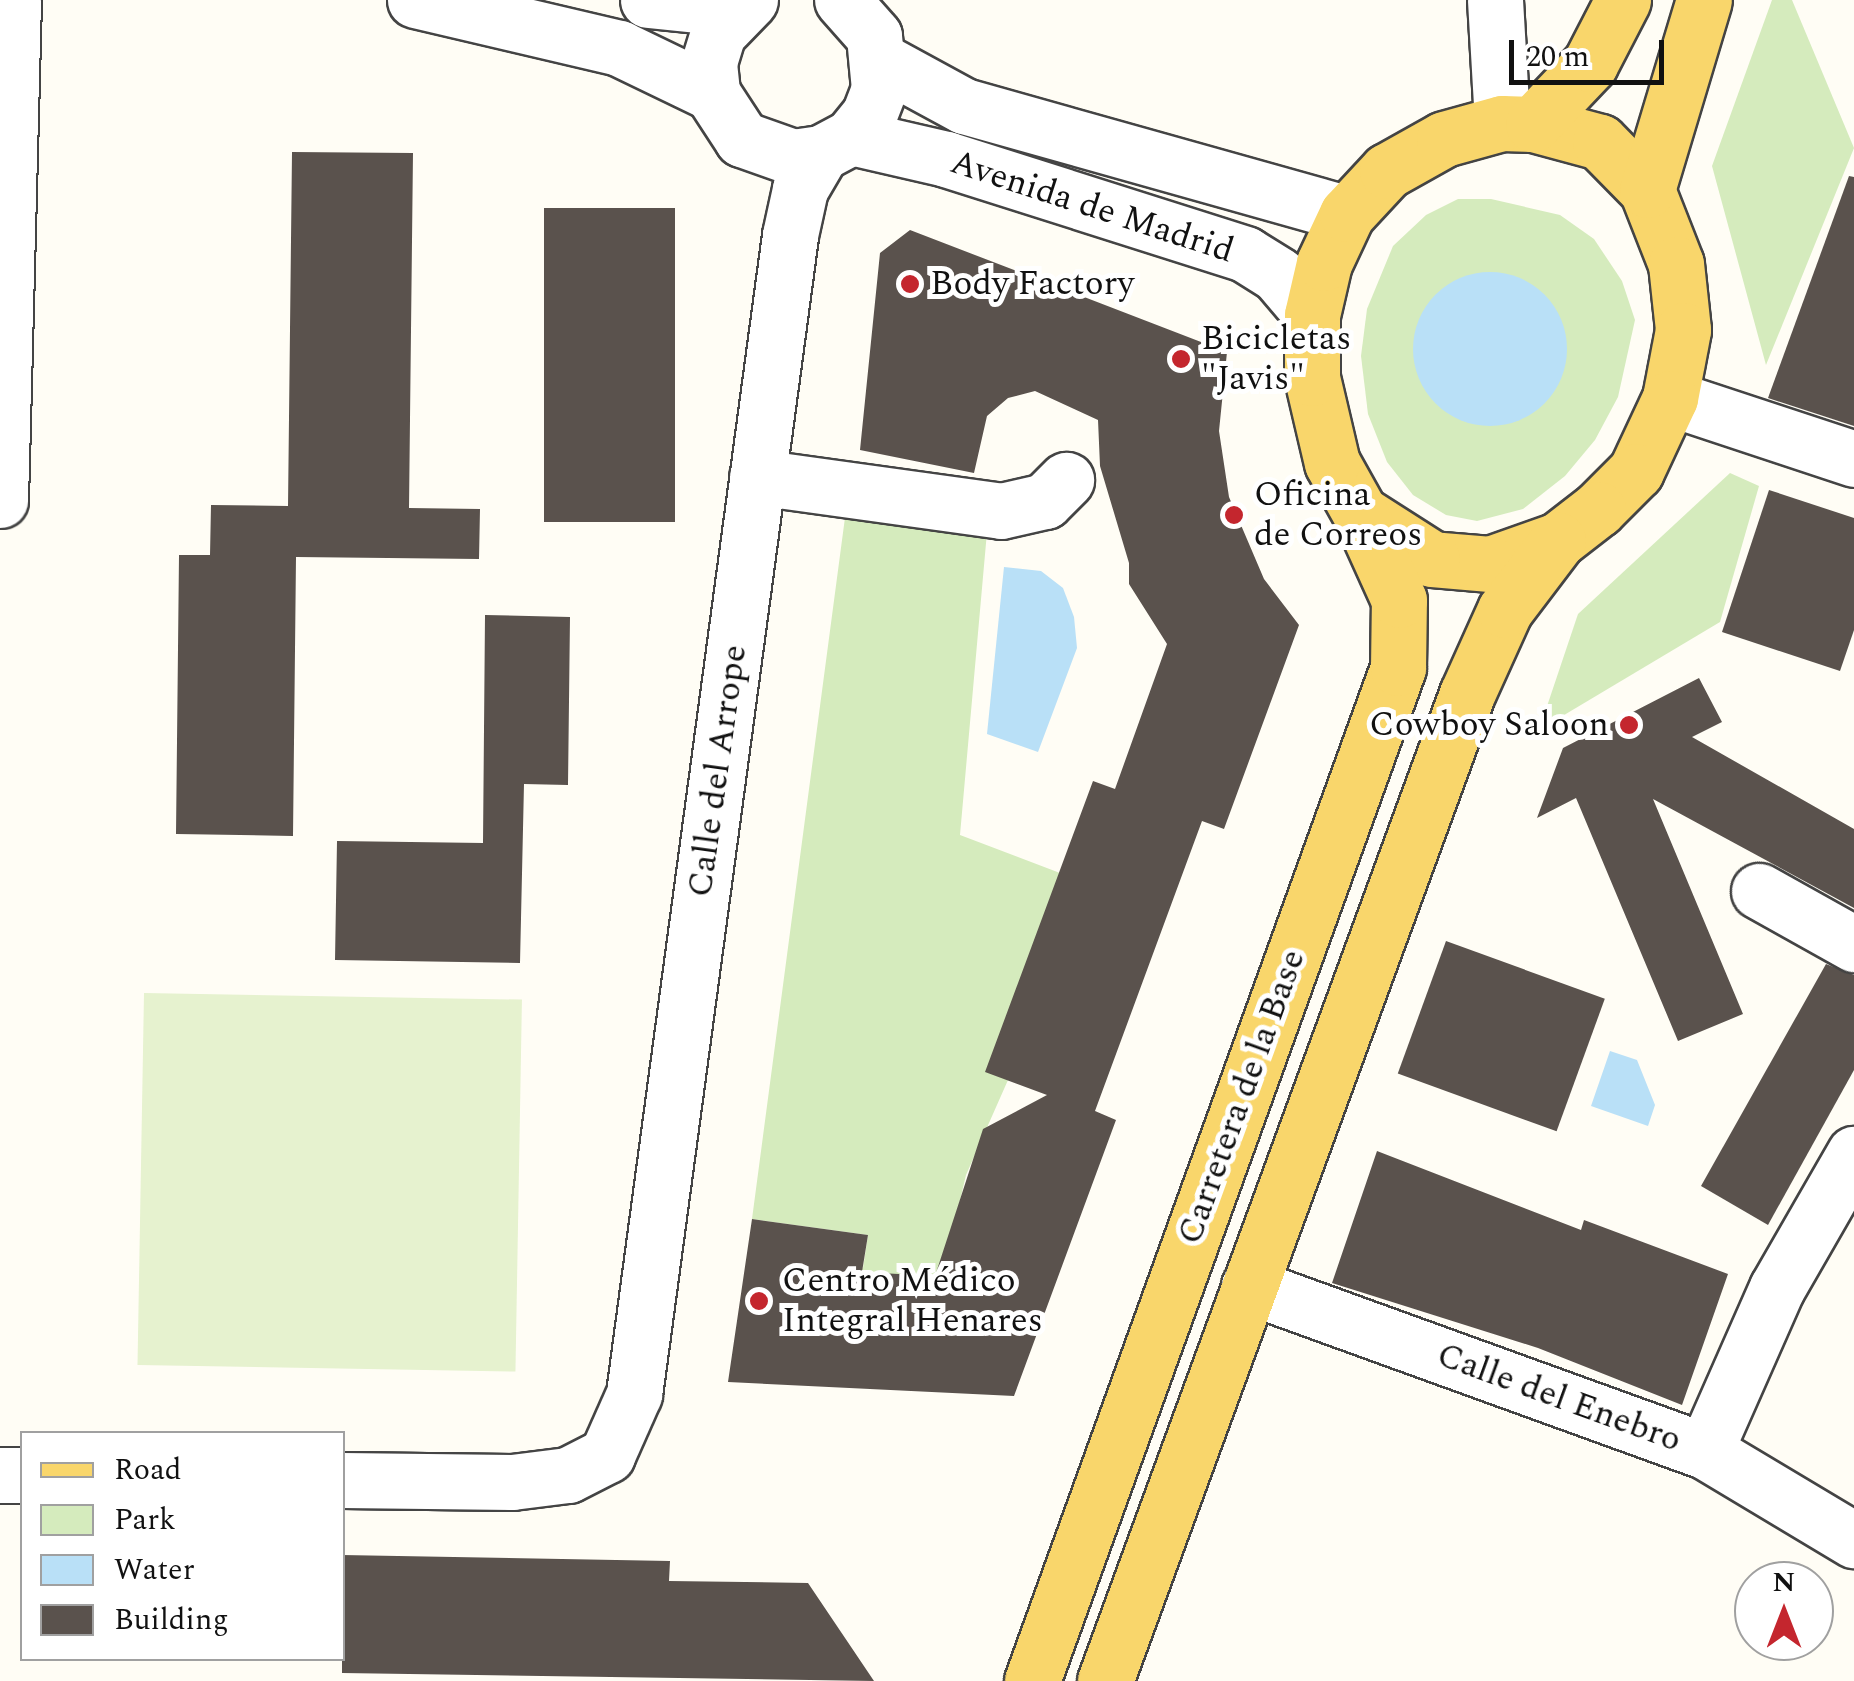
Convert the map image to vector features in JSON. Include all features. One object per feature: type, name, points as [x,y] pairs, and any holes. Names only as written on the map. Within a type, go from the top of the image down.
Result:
[{"type":"main road","points":[[1517,124],[1590,64],[1623,0]]},
{"type":"main road","points":[[1647,190],[1704,0]]},
{"type":"main road","points":[[1360,513],[1432,558],[1490,564],[1558,540],[1636,472],[1670,398],[1683,330],[1676,264],[1647,190],[1600,142],[1517,124]]},
{"type":"main road","name":"Carretera de la Base","points":[[1032,1681],[1398,668],[1399,600],[1360,513],[1332,463],[1312,378],[1312,314],[1324,263],[1347,214],[1387,171],[1444,138],[1517,124]]},
{"type":"main road","name":"Carretera de la Base","points":[[1105,1681],[1467,694],[1505,610],[1558,540]]},
{"type":"street","points":[[0,500],[13,0]]},
{"type":"street","points":[[415,0],[619,48],[712,93]]},
{"type":"street","points":[[648,0],[743,5]]},
{"type":"street","points":[[836,145],[870,115],[880,61],[874,36],[842,0]]},
{"type":"street","points":[[1496,0],[1517,124]]},
{"type":"street","points":[[712,93],[709,63],[718,34],[743,5]]},
{"type":"street","name":"Avenida de Madrid","points":[[880,61],[964,106],[1347,214]]},
{"type":"street","name":"Avenida de Madrid","points":[[712,93],[742,138],[793,157],[836,145],[946,159],[1245,254],[1278,275],[1312,314]]},
{"type":"street","name":"Calle del Arrope","points":[[345,1480],[512,1482],[568,1475],[606,1455],[634,1394],[790,235],[800,190],[836,145]]},
{"type":"street","points":[[1670,398],[1854,460]]},
{"type":"street","points":[[758,476],[1001,511],[1045,501],[1066,480]]},
{"type":"street","points":[[1759,890],[1854,944]]},
{"type":"street","points":[[1704,1451],[1777,1288],[1854,1154]]},
{"type":"street","name":"Calle del Enebro","points":[[1250,1286],[1704,1451],[1854,1540]]},
{"type":"green space","points":[[1772,0],[1792,0],[1854,148],[1766,365],[1712,166]]},
{"type":"green space","points":[[1458,199],[1491,199],[1560,215],[1594,239],[1622,281],[1635,320],[1618,397],[1595,440],[1565,476],[1523,509],[1477,521],[1446,515],[1413,495],[1387,462],[1368,414],[1361,356],[1367,309],[1393,246],[1426,215]]},
{"type":"green space","points":[[1730,473],[1759,486],[1720,622],[1539,730],[1578,614]]},
{"type":"green space","points":[[846,510],[987,532],[960,835],[1060,873],[1008,1080],[966,1175],[942,1277],[852,1272],[863,1268],[868,1235],[752,1219]]},
{"type":"green space","points":[[144,993],[522,1000],[515,1372],[138,1365]]},
{"type":"water","points":[[1490,272],[1519,278],[1544,295],[1561,320],[1567,349],[1561,378],[1544,403],[1519,420],[1490,426],[1461,420],[1436,403],[1419,378],[1413,349],[1419,320],[1436,295],[1461,278]]},
{"type":"water","points":[[1004,567],[1041,571],[1063,588],[1074,617],[1077,648],[1038,752],[987,734]]},
{"type":"water","points":[[1610,1051],[1637,1060],[1655,1105],[1648,1126],[1591,1106]]},
{"type":"building","points":[[292,152],[413,153],[409,508],[480,509],[479,559],[296,557],[293,836],[176,834],[179,555],[210,555],[211,505],[288,506]]},
{"type":"building","points":[[1849,176],[1854,177],[1854,426],[1768,398]]},
{"type":"building","points":[[544,208],[675,208],[675,522],[544,522]]},
{"type":"building","points":[[910,230],[1227,352],[1219,431],[1229,497],[1264,579],[1299,625],[1224,829],[1202,821],[1095,1111],[1116,1120],[1014,1396],[728,1382],[752,1219],[868,1235],[862,1272],[935,1276],[983,1129],[1047,1095],[985,1072],[1093,781],[1115,789],[1167,644],[1129,584],[1129,563],[1100,466],[1098,420],[1035,391],[1008,398],[987,416],[974,473],[860,450],[880,253]]},
{"type":"building","points":[[1769,490],[1854,518],[1854,630],[1840,671],[1722,632]]},
{"type":"building","points":[[485,615],[570,617],[568,785],[524,784],[520,963],[335,960],[337,841],[483,843]]},
{"type":"building","points":[[1699,678],[1722,722],[1692,737],[1854,829],[1854,908],[1653,799],[1743,1014],[1678,1041],[1576,798],[1537,818],[1563,748]]},
{"type":"building","points":[[1446,941],[1605,999],[1557,1131],[1398,1073]]},
{"type":"building","points":[[1826,964],[1854,975],[1854,1070],[1768,1225],[1701,1186]]},
{"type":"building","points":[[1377,1151],[1581,1230],[1584,1220],[1728,1274],[1682,1405],[1538,1348],[1332,1283]]},
{"type":"building","points":[[345,1555],[670,1561],[669,1581],[808,1583],[874,1681],[342,1673]]},
{"type":"place","name":"Body Factory","points":[[910,284]]},
{"type":"place","name":"Bicicletas \"Javis\"","points":[[1181,359]]},
{"type":"place","name":"Oficina de Correos","points":[[1234,515]]},
{"type":"place","name":"Cowboy Saloon","points":[[1629,725]]},
{"type":"place","name":"Centro Médico Integral Henares","points":[[759,1301]]}]
